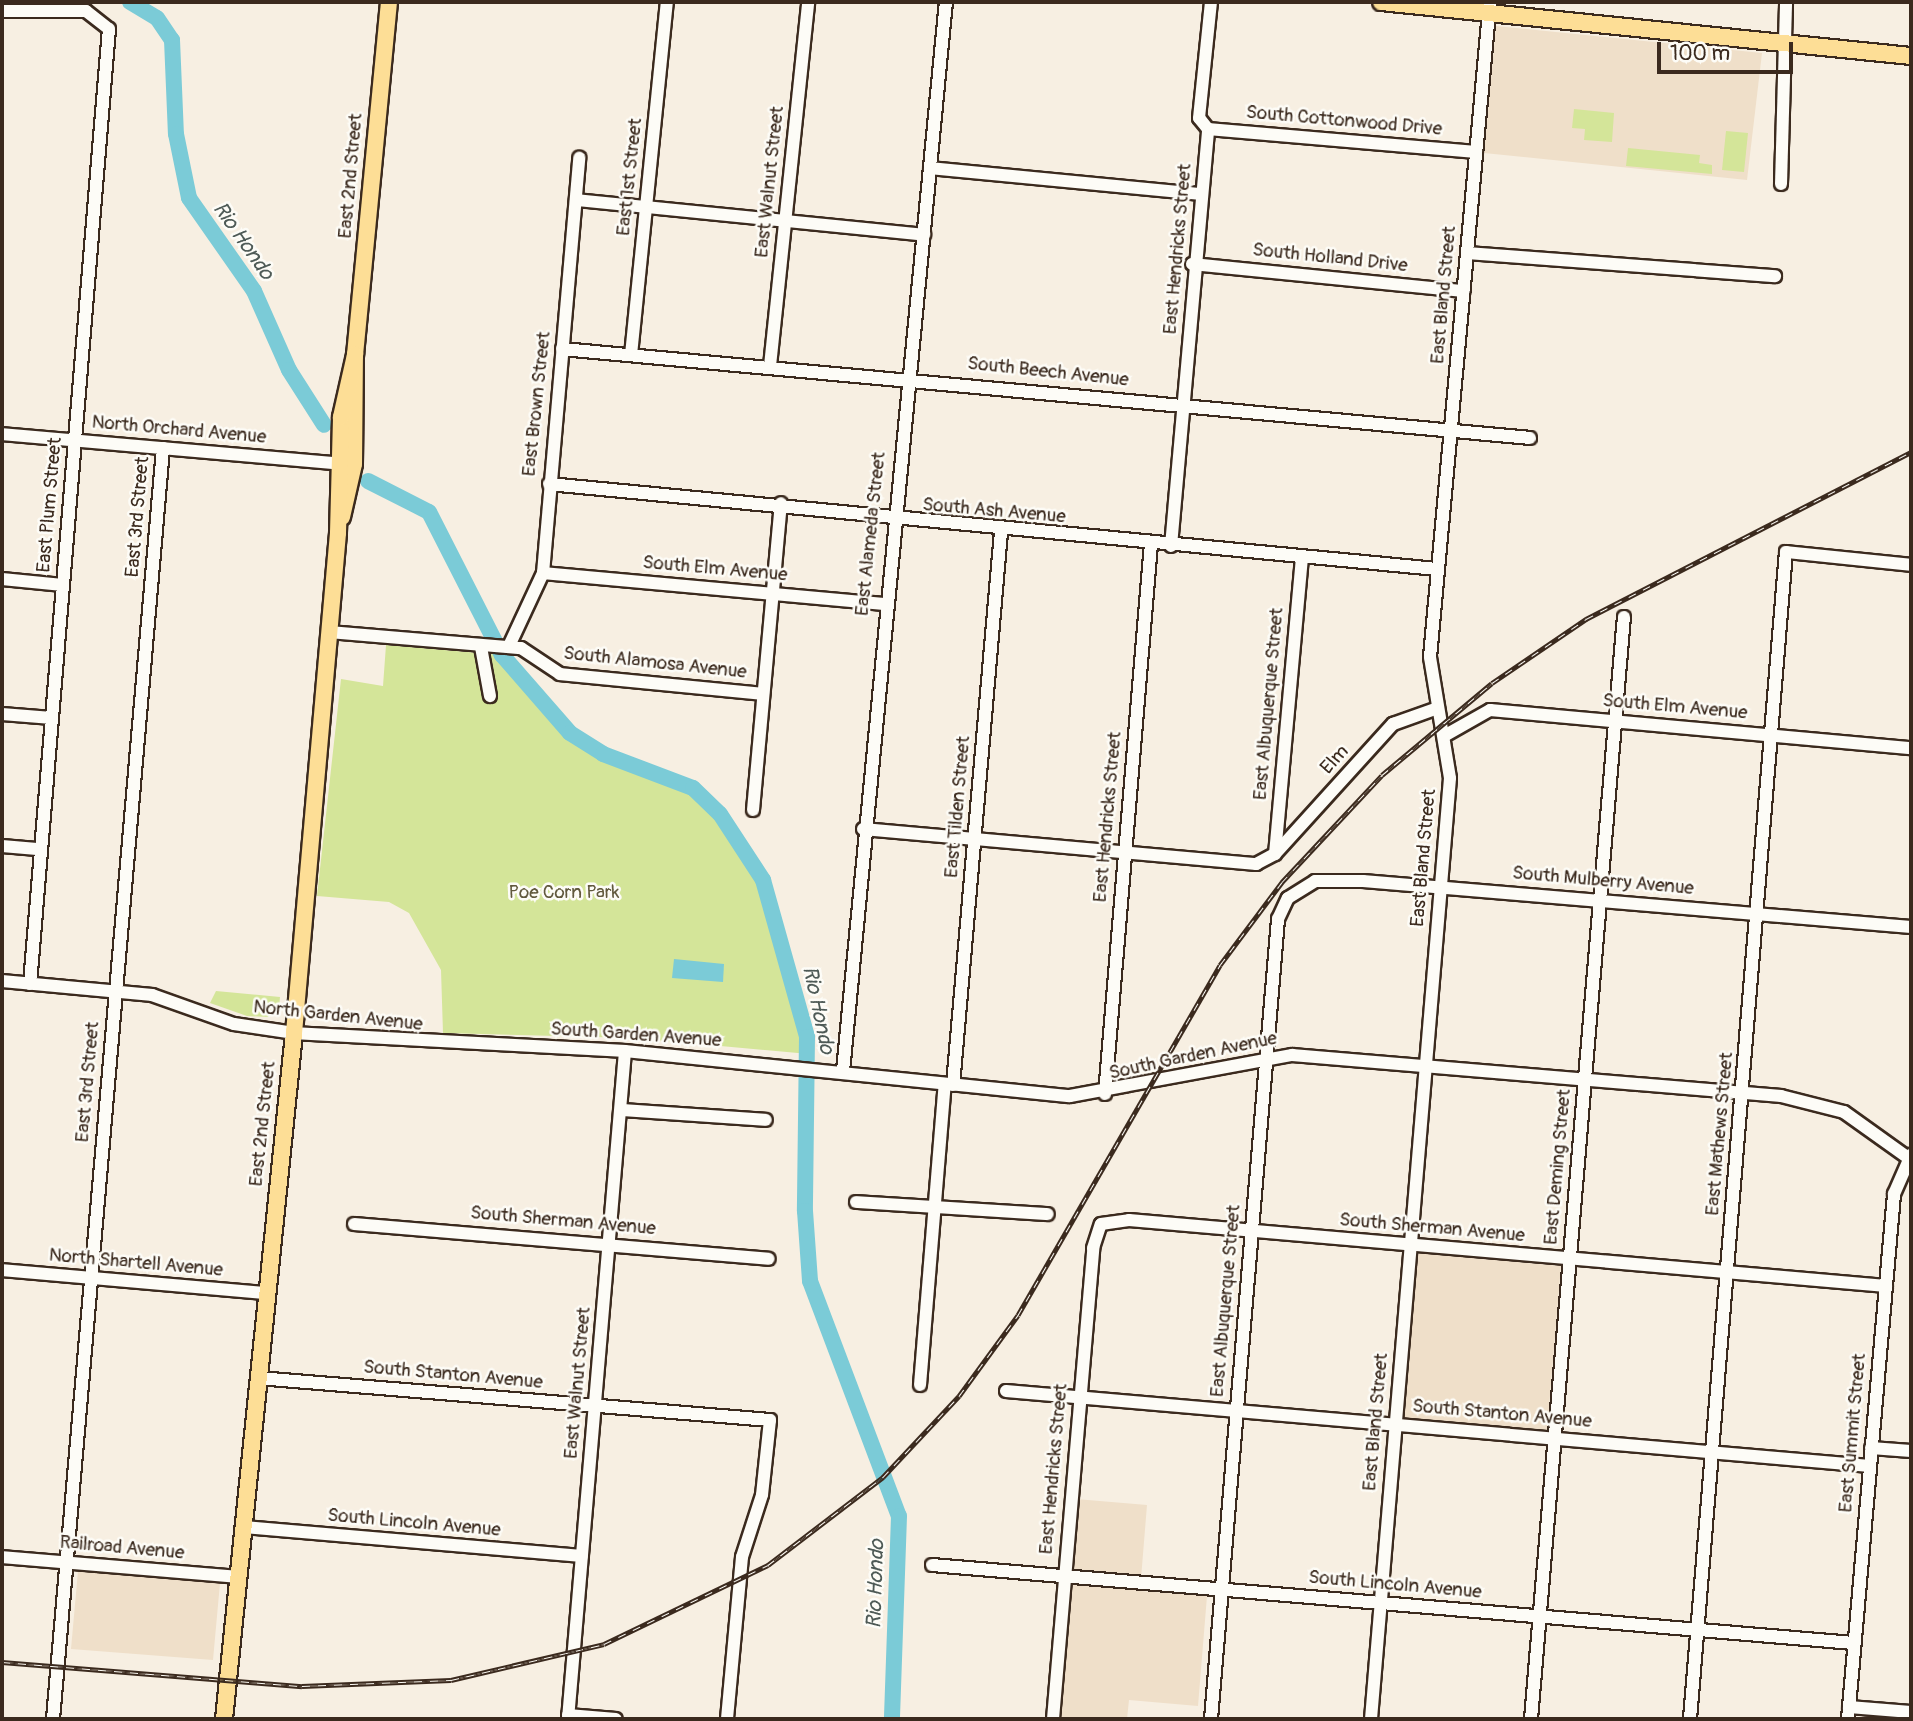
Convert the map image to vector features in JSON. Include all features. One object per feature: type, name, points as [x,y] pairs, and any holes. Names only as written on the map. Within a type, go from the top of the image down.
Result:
[{"type":"main road","name":"East 2nd Street","points":[[224,1719],[294,1034],[338,533],[337,463],[355,355],[389,2]]},
{"type":"main road","points":[[1381,2],[1490,7],[1781,43],[1911,56]]},
{"type":"main road","name":"East 2nd Street","points":[[338,533],[354,464],[355,355]]},
{"type":"street","name":"East 1st Street","points":[[631,355],[667,2]]},
{"type":"street","name":"East Walnut Street","points":[[770,366],[808,2]]},
{"type":"street","name":"East Alameda Street","points":[[842,1071],[892,517],[924,236],[946,2]]},
{"type":"street","name":"East Hendricks Street","points":[[1171,546],[1186,405],[1192,264],[1208,129],[1199,118],[1210,2]]},
{"type":"street","points":[[1781,184],[1781,43],[1786,2]]},
{"type":"street","name":"East Bland Street","points":[[1370,1719],[1450,771],[1429,670],[1490,7]]},
{"type":"street","name":"East Plum Street","points":[[2,11],[86,11],[109,29],[30,984]]},
{"type":"street","name":"South Cottonwood Drive","points":[[1208,129],[1476,152]]},
{"type":"street","name":"East Brown Street","points":[[507,647],[543,573],[579,158]]},
{"type":"street","points":[[930,168],[1201,194]]},
{"type":"street","points":[[576,200],[924,236]]},
{"type":"street","points":[[1467,253],[1775,276]]},
{"type":"street","name":"South Holland Drive","points":[[1192,264],[1464,291]]},
{"type":"street","name":"South Beech Avenue","points":[[562,349],[907,378],[1530,438]]},
{"type":"street","name":"North Orchard Avenue","points":[[2,434],[354,464]]},
{"type":"street","name":"East 3rd Street","points":[[53,1719],[89,1278],[163,448]]},
{"type":"street","name":"South Ash Avenue","points":[[549,484],[781,503],[1001,532],[1437,569]]},
{"type":"street","points":[[753,810],[781,503]]},
{"type":"street","name":"East Tilden Street","points":[[920,1384],[935,1206],[974,839],[1001,532]]},
{"type":"street","name":"East Hendricks Street","points":[[1105,1094],[1151,544]]},
{"type":"street","name":"East Mathews Street","points":[[1690,1719],[1786,552],[1911,565]]},
{"type":"street","name":"East Albuquerque Street","points":[[1275,854],[1302,557]]},
{"type":"street","name":"South Elm Avenue","points":[[543,573],[884,604]]},
{"type":"street","points":[[2,579],[63,585]]},
{"type":"street","name":"East Deming Street","points":[[1531,1719],[1623,617]]},
{"type":"street","points":[[329,632],[485,648],[507,647]]},
{"type":"street","name":"South Alamosa Avenue","points":[[507,647],[555,673],[763,694]]},
{"type":"street","points":[[485,648],[490,696]]},
{"type":"street","name":"Elm","points":[[1275,854],[1393,724],[1435,709]]},
{"type":"street","name":"South Elm Avenue","points":[[1444,736],[1484,711],[1911,748]]},
{"type":"street","points":[[2,714],[51,718]]},
{"type":"street","points":[[863,829],[1256,864],[1275,854]]},
{"type":"street","points":[[2,846],[40,849]]},
{"type":"street","name":"South Mulberry Avenue","points":[[1294,891],[1324,880],[1442,887],[1911,928]]},
{"type":"street","name":"East Albuquerque Street","points":[[1211,1719],[1278,919],[1294,891]]},
{"type":"street","name":"North Garden Avenue","points":[[2,981],[116,990],[294,1034],[466,1047]]},
{"type":"street","name":"South Garden Avenue","points":[[466,1047],[625,1051],[842,1071],[949,1085],[1105,1094],[1267,1058],[1426,1066],[1742,1093],[1836,1109],[1910,1158]]},
{"type":"street","name":"East Walnut Street","points":[[568,1717],[625,1051]]},
{"type":"street","points":[[621,1110],[766,1120]]},
{"type":"street","name":"East Summit Street","points":[[1849,1713],[1895,1186],[1910,1158]]},
{"type":"street","points":[[856,1202],[1048,1214]]},
{"type":"street","name":"South Sherman Avenue","points":[[1101,1224],[1129,1220],[1886,1286]]},
{"type":"street","name":"South Sherman Avenue","points":[[354,1224],[769,1259]]},
{"type":"street","name":"East Hendricks Street","points":[[1053,1719],[1079,1397],[1101,1224]]},
{"type":"street","name":"North Shartell Avenue","points":[[2,1270],[267,1293]]},
{"type":"street","name":"South Stanton Avenue","points":[[258,1378],[771,1420],[762,1495],[742,1556],[727,1719]]},
{"type":"street","name":"South Stanton Avenue","points":[[1006,1391],[1870,1466]]},
{"type":"street","points":[[1871,1447],[1911,1451]]},
{"type":"street","name":"South Lincoln Avenue","points":[[244,1527],[582,1556]]},
{"type":"street","name":"Railroad Avenue","points":[[2,1557],[239,1577]]},
{"type":"street","name":"South Lincoln Avenue","points":[[932,1565],[1854,1643]]},
{"type":"street","points":[[1849,1713],[1911,1712]]},
{"type":"street","points":[[568,1717],[616,1719]]},
{"type":"shaded area","points":[[1496,26],[1762,53],[1747,180],[1484,153]]},
{"type":"shaded area","points":[[1416,1253],[1561,1266],[1547,1431],[1402,1418]]},
{"type":"shaded area","points":[[1076,1499],[1147,1505],[1140,1591],[1207,1596],[1198,1706],[1129,1700],[1127,1719],[1059,1719]]},
{"type":"shaded area","points":[[78,1571],[220,1583],[213,1660],[71,1649]]},
{"type":"green space","points":[[1574,109],[1614,113],[1612,142],[1584,140],[1585,129],[1572,128]]},
{"type":"green space","points":[[1726,131],[1748,133],[1744,172],[1722,170]]},
{"type":"green space","points":[[1628,148],[1700,155],[1699,163],[1712,165],[1712,174],[1626,166]]},
{"type":"green space","name":"Poe Corn Park","points":[[386,645],[502,655],[588,745],[678,781],[705,798],[763,880],[809,1054],[634,1038],[443,1033],[441,970],[409,913],[389,902],[317,896],[341,679],[383,686]]},
{"type":"green space","points":[[216,991],[280,997],[279,1007],[268,1017],[247,1016],[210,1003]]},
{"type":"water","points":[[674,959],[724,964],[723,982],[672,978]]},
{"type":"waterway","name":"Rio Hondo","points":[[130,2],[157,18],[172,40],[176,134],[189,198],[254,291],[289,370],[324,425]]},
{"type":"waterway","name":"Rio Hondo","points":[[368,481],[429,512],[502,655],[570,733],[603,754],[693,788],[720,814],[763,880],[807,1037],[805,1211],[810,1281],[899,1516],[892,1719]]},
{"type":"railway","points":[[2,1662],[302,1686],[451,1680],[604,1644],[768,1565],[883,1477],[959,1396],[1018,1315],[1220,965],[1282,882],[1382,775],[1492,683],[1586,619],[1911,452]]}]
